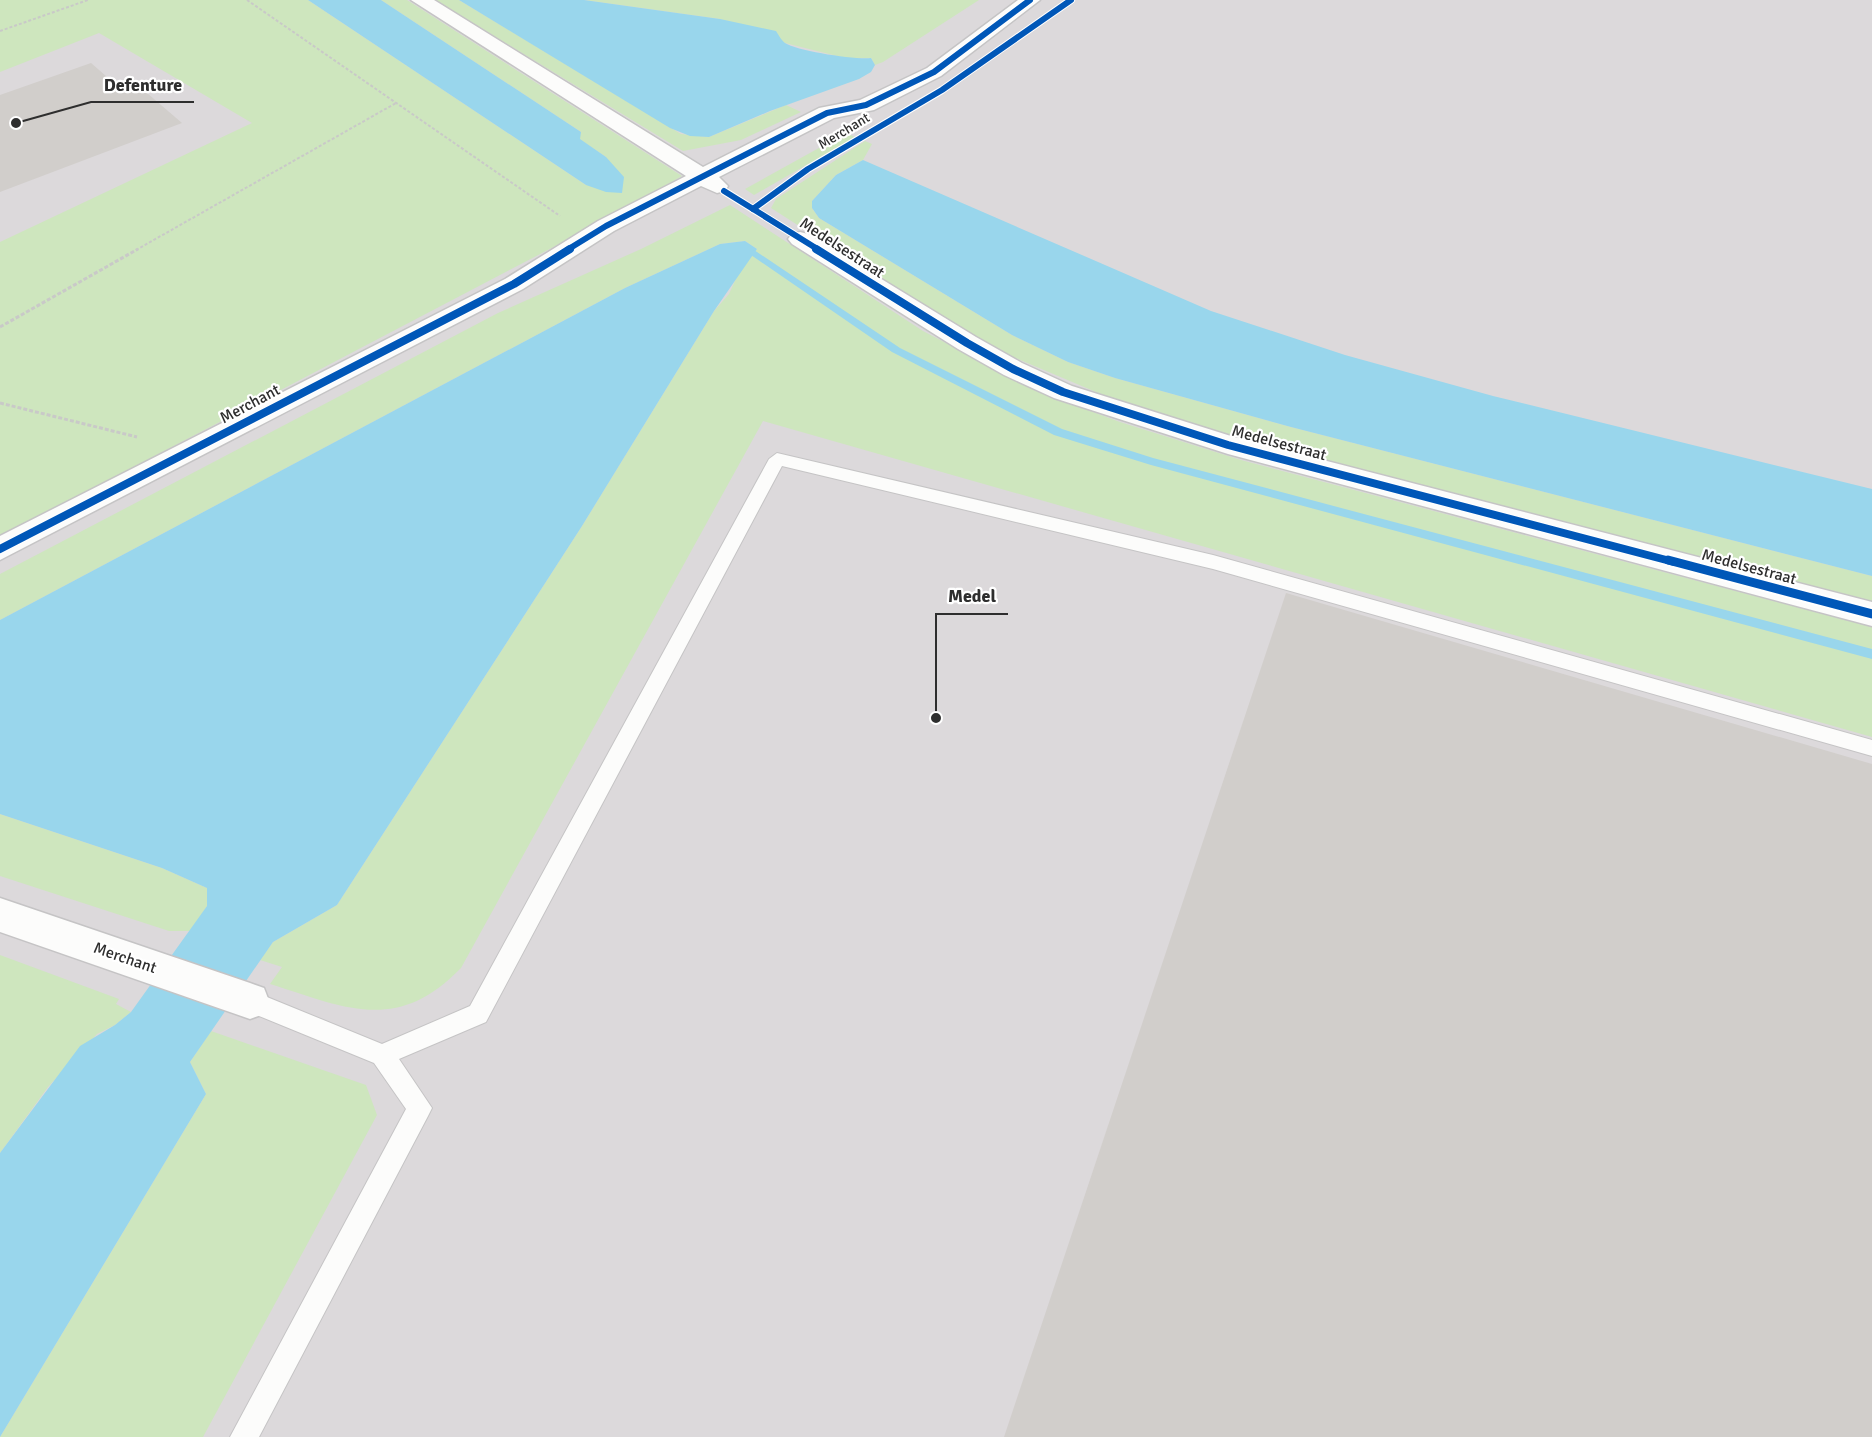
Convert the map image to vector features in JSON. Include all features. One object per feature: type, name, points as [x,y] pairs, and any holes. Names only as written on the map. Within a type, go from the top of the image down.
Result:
[{"type":"street","points":[[421,0],[724,191]]},
{"type":"street","name":"Merchant","points":[[0,549],[513,284],[603,228],[827,113],[866,105],[934,72],[1030,0]]},
{"type":"street","name":"Merchant","points":[[777,163],[850,123],[866,105]]},
{"type":"street","points":[[513,284],[622,242],[745,180]]},
{"type":"street","name":"Medelsestraat","points":[[800,239],[967,343],[1013,369],[1063,392],[1228,445],[1872,614]]},
{"type":"street","name":"Merchant","points":[[0,915],[250,1001]]},
{"type":"lane","points":[[382,1055],[478,1014],[777,459],[1213,562],[1872,747]]},
{"type":"lane","points":[[244,1437],[420,1108],[382,1055],[250,1001]]},
{"type":"path","points":[[0,31],[88,0]]},
{"type":"path","points":[[248,0],[560,216],[591,221],[603,228]]},
{"type":"path","points":[[0,327],[396,103]]},
{"type":"path","points":[[0,403],[147,439],[170,462]]},
{"type":"shaded area","points":[[0,0],[1872,0],[1872,1437],[0,1437]]},
{"type":"green space","points":[[0,0],[308,0],[586,185],[606,157],[579,139],[581,132],[381,0],[407,0],[682,176],[628,208],[0,537],[0,242],[252,123],[99,33],[0,72]]},
{"type":"green space","points":[[435,0],[459,0],[681,134],[709,137],[786,105],[801,112],[741,140],[683,151]]},
{"type":"green space","points":[[584,0],[979,0],[875,65],[871,58],[845,58],[785,43],[720,19]]},
{"type":"green space","points":[[846,133],[855,137],[754,195],[745,189]]},
{"type":"green space","points":[[865,141],[872,144],[863,160],[836,175],[812,201],[812,208],[819,218],[1012,335],[1068,362],[1115,378],[1291,427],[1872,576],[1872,604],[1214,431],[1122,403],[1013,357],[954,325],[771,208],[776,199]]},
{"type":"green space","points":[[730,205],[923,331],[1042,393],[1120,422],[1241,460],[1872,627],[1872,737],[763,421],[461,968],[438,989],[415,1002],[392,1008],[370,1010],[323,1001],[270,984],[282,967],[260,960],[273,942],[337,905],[582,526],[714,311],[729,294],[738,274],[757,249],[745,241],[720,244],[625,288],[0,620],[0,574],[498,313],[641,249]]},
{"type":"green space","points":[[0,814],[162,868],[207,888],[207,906],[191,931],[169,931],[0,876]]},
{"type":"green space","points":[[0,955],[119,999],[116,1004],[131,1012],[115,1025],[97,1034],[48,1087],[0,1153]]},
{"type":"green space","points":[[211,1031],[366,1085],[377,1115],[203,1437],[0,1437],[206,1094],[190,1062]]},
{"type":"water","points":[[308,0],[381,0],[581,132],[580,139],[606,157],[624,177],[622,193],[606,192],[586,185]]},
{"type":"water","points":[[459,0],[584,0],[720,19],[776,31],[785,43],[801,49],[840,56],[871,58],[875,65],[871,72],[859,79],[770,111],[709,137],[690,136],[670,128]]},
{"type":"water","points":[[863,160],[1211,311],[1345,355],[1493,396],[1872,489],[1872,576],[1291,427],[1115,378],[1068,362],[1012,335],[819,218],[812,208],[812,201],[836,175]]},
{"type":"water","points":[[745,241],[757,249],[714,311],[582,526],[337,905],[273,942],[190,1062],[206,1094],[0,1437],[0,1153],[80,1046],[115,1025],[131,1012],[207,906],[207,888],[162,868],[0,814],[0,620],[625,288],[720,244]]},
{"type":"building","points":[[91,63],[114,83],[134,84],[140,87],[182,123],[0,192],[0,95]]},
{"type":"building","points":[[1286,593],[1872,764],[1872,1437],[1004,1437]]},
{"type":"waterway","points":[[754,253],[896,350],[1058,432],[1151,461],[1872,654]]},
{"type":"cycle path","points":[[0,549],[514,284],[606,226],[827,113],[866,105],[934,72],[1030,0]]},
{"type":"cycle path","points":[[753,209],[808,169],[942,90],[1071,0]]},
{"type":"cycle path","points":[[724,191],[967,343],[1013,369],[1063,392],[1228,445],[1872,614]]},
{"type":"place","name":"Defenture","points":[[16,123]]},
{"type":"place","name":"Medel","points":[[936,718]]}]
